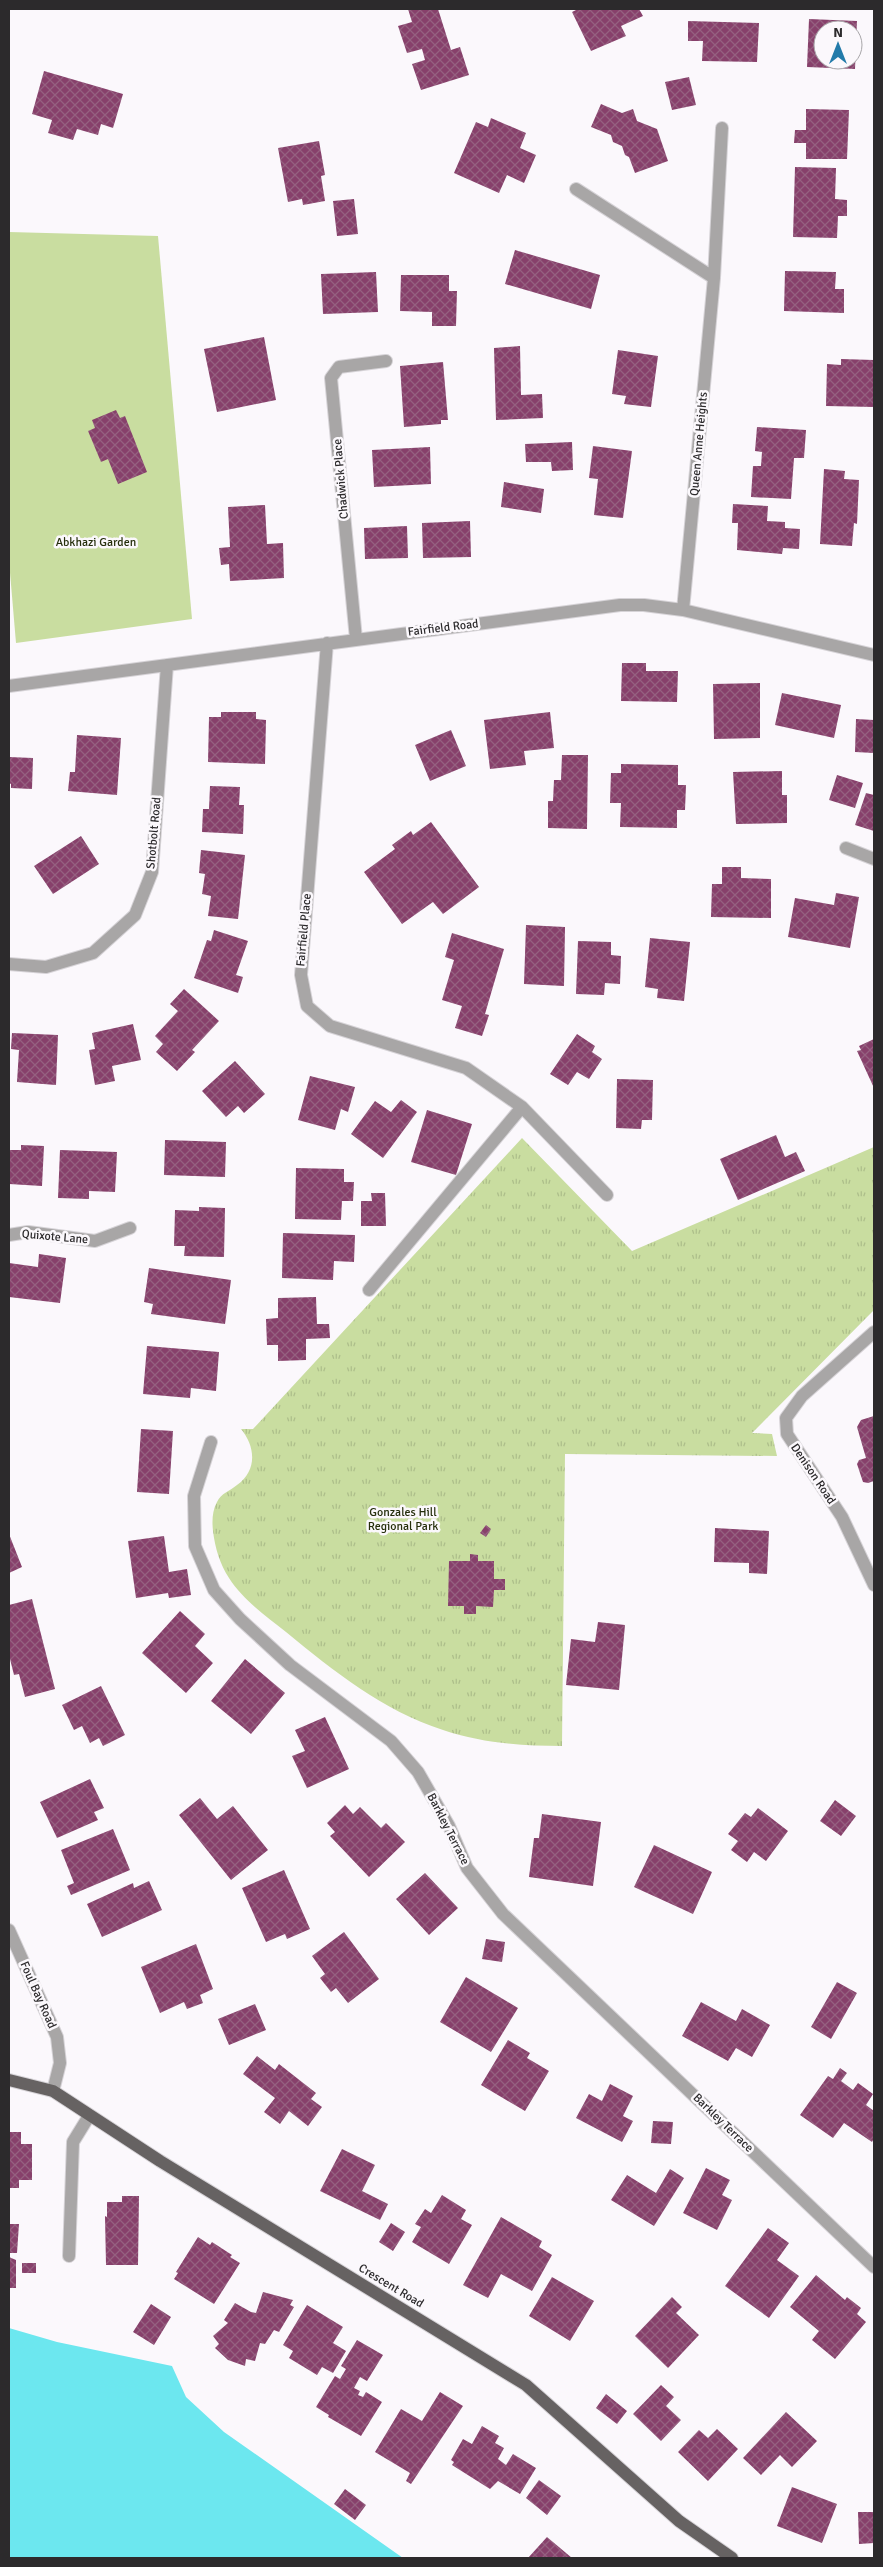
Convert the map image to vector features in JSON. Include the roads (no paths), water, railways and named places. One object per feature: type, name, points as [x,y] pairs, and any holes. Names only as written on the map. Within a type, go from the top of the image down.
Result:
[{"type":"main road","name":"Crescent Road","points":[[9,2080],[52,2091],[89,2116],[526,2385],[679,2521],[732,2558]]},
{"type":"street","name":"Queen Anne Heights","points":[[683,610],[714,278],[722,128]]},
{"type":"street","points":[[576,189],[714,278]]},
{"type":"street","name":"Chadwick Place","points":[[356,639],[331,378],[339,367],[386,361]]},
{"type":"street","name":"Fairfield Road","points":[[9,686],[356,639],[620,606],[644,605],[683,610],[874,656]]},
{"type":"street","name":"Fairfield Place","points":[[327,643],[301,975],[307,1006],[330,1026],[466,1068],[522,1107],[607,1195]]},
{"type":"street","name":"Shotbolt Road","points":[[9,964],[46,967],[93,953],[135,915],[152,872],[167,665]]},
{"type":"street","points":[[846,848],[874,859]]},
{"type":"street","points":[[369,1290],[522,1107]]},
{"type":"street","name":"Quixote Lane","points":[[9,1234],[28,1232],[95,1241],[130,1228]]},
{"type":"street","name":"Denison Road","points":[[874,1332],[802,1396],[786,1418],[787,1434],[842,1517],[874,1586]]},
{"type":"street","name":"Barkley Terrace","points":[[211,1442],[194,1496],[194,1506],[195,1546],[214,1590],[240,1619],[290,1665],[391,1741],[418,1772],[449,1826],[467,1868],[503,1914],[874,2267]]},
{"type":"street","name":"Foul Bay Road","points":[[9,1930],[57,2037],[60,2063],[52,2091]]},
{"type":"street","points":[[69,2256],[74,2142],[89,2116]]},
{"type":"water","points":[[9,2328],[57,2342],[172,2366],[186,2397],[224,2432],[403,2558],[9,2558]]},
{"type":"park label","name":"Abkhazi Garden","points":[[96,542]]},
{"type":"park label","name":"Gonzales Hill Regional Park","points":[[403,1519]]}]
